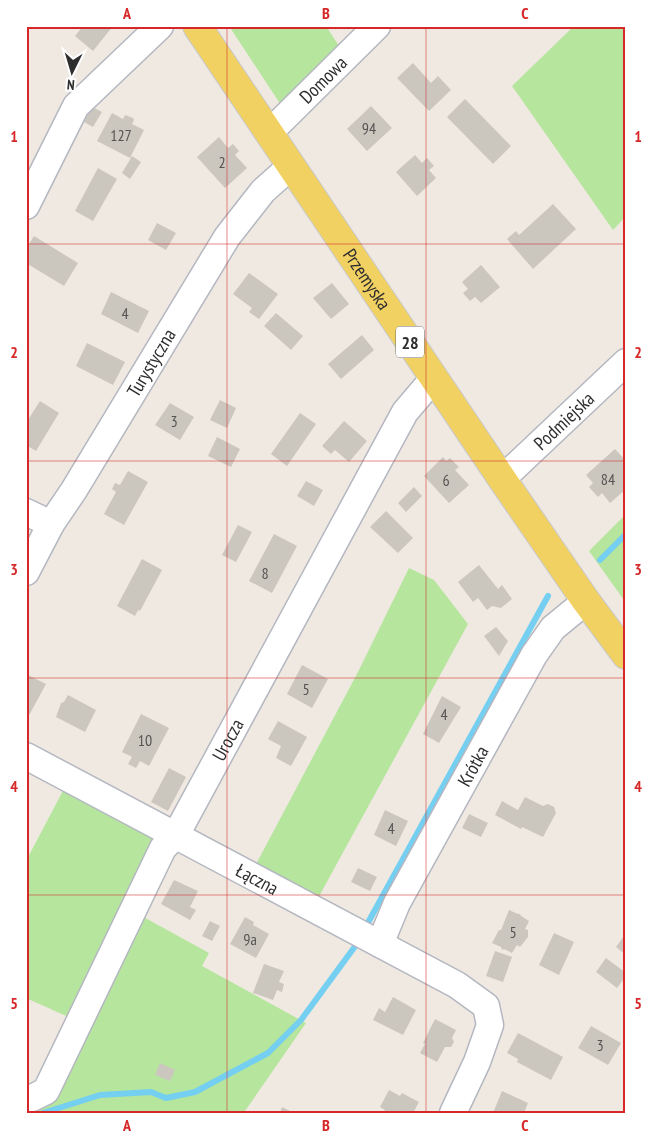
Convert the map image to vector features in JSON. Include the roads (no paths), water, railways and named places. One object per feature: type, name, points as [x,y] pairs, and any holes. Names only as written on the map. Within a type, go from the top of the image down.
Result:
[{"type":"main road","name":"Przemyska","points":[[197,26],[502,479],[586,601],[626,655]]},
{"type":"street","points":[[26,206],[76,106],[160,26]]},
{"type":"street","name":"Domowa","points":[[269,134],[377,26]]},
{"type":"street","name":"Turystyczna","points":[[26,572],[51,524],[74,490],[228,237],[264,191],[291,166]]},
{"type":"street","name":"Podmiejska","points":[[502,479],[626,362]]},
{"type":"street","name":"Urocza","points":[[26,1098],[32,1098],[46,1091],[163,848],[176,835],[405,412],[434,378]]},
{"type":"street","points":[[26,512],[51,524]]},
{"type":"street","name":"Krótka","points":[[380,944],[397,904],[534,655],[553,628],[586,601]]},
{"type":"street","name":"Łączna","points":[[26,756],[457,984],[486,1006],[490,1026],[477,1062],[453,1113]]},
{"type":"waterway","points":[[600,560],[626,534]]},
{"type":"waterway","points":[[365,928],[548,596]]},
{"type":"waterway","points":[[43,1113],[100,1095],[151,1092],[166,1098],[195,1092],[268,1053],[301,1020],[356,945]]}]
